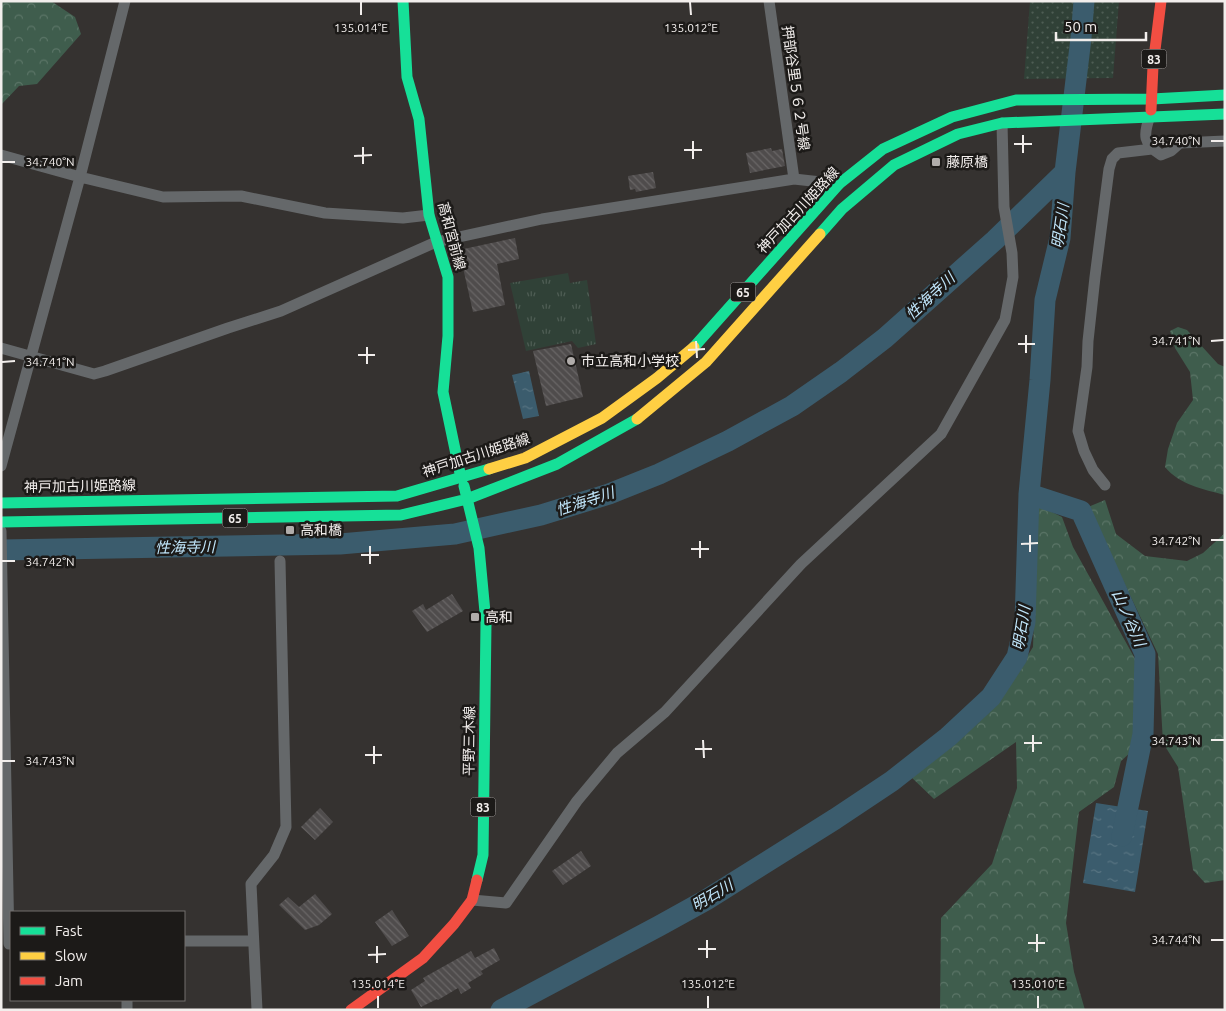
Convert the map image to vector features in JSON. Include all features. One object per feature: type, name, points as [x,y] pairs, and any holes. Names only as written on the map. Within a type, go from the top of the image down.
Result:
[{"type":"main road","name":"高和宮前線","points":[[403,1],[406,77],[420,119],[429,215],[448,277],[448,336],[443,392],[461,478]]},
{"type":"main road","name":"83","points":[[1150,116],[1152,78],[1161,1]]},
{"type":"main road","name":"神戸加古川姫路線","points":[[1,503],[397,496],[525,458],[602,418],[657,378],[698,344],[839,184],[884,149],[952,117],[1016,100],[1152,99],[1225,95]]},
{"type":"main road","name":"65","points":[[1,522],[401,514],[467,499],[557,464],[637,419],[706,362],[842,208],[894,165],[958,134],[1008,122],[1225,114]]},
{"type":"main road","name":"平野三木線","points":[[351,1010],[423,958],[454,924],[472,900],[483,855],[486,623],[479,548],[461,478]]},
{"type":"street","points":[[1,466],[80,177],[125,1]]},
{"type":"street","name":"押部谷里５６２号線","points":[[769,1],[794,179]]},
{"type":"street","points":[[1150,116],[1145,130],[1146,141],[1152,149],[1161,155],[1171,151],[1180,143],[1225,142]]},
{"type":"street","points":[[472,900],[506,903],[577,801],[617,753],[665,712],[801,564],[941,434],[1005,320],[1013,277],[1012,253],[1004,207],[1008,122]]},
{"type":"street","points":[[1105,485],[1093,470],[1084,452],[1078,431],[1087,368],[1090,323],[1109,169],[1112,159],[1118,152],[1152,149]]},
{"type":"street","points":[[1,155],[163,197],[241,196],[325,213],[403,218],[429,215]]},
{"type":"street","points":[[1,348],[94,374],[280,311],[436,242],[542,219],[794,179],[839,184]]},
{"type":"street","points":[[1,531],[7,944]]},
{"type":"street","points":[[257,1010],[251,884],[274,855],[286,827],[280,561]]},
{"type":"street","points":[[185,941],[253,940]]},
{"type":"green space","points":[[2,1],[51,1],[75,17],[81,34],[37,84],[19,86],[1,105]]},
{"type":"green space","points":[[1030,1],[1119,1],[1113,78],[1024,79]]},
{"type":"green space","points":[[568,273],[570,283],[587,280],[596,344],[578,348],[572,341],[526,351],[510,283]]},
{"type":"green space","points":[[1178,327],[1187,330],[1218,364],[1225,367],[1225,495],[1185,482],[1165,467],[1168,449],[1177,423],[1193,400],[1190,372],[1175,348],[1170,331]]},
{"type":"green space","points":[[1105,500],[1116,534],[1145,556],[1187,561],[1203,553],[1225,533],[1225,880],[1205,883],[1193,870],[1178,767],[1163,743],[1158,654],[1088,507]]},
{"type":"green space","points":[[1038,505],[1062,517],[1073,547],[1139,666],[1132,751],[1121,761],[1114,787],[1079,812],[1066,923],[1074,972],[1085,1010],[940,1010],[941,918],[992,864],[1017,788],[1016,742],[934,799],[909,775],[1003,696],[1033,647]]},
{"type":"water","points":[[529,371],[539,416],[523,419],[512,375]]},
{"type":"water","points":[[1096,803],[1148,811],[1135,892],[1083,883]]},
{"type":"building","points":[[771,148],[772,151],[782,149],[785,166],[750,173],[746,153]]},
{"type":"building","points":[[653,172],[656,188],[636,192],[635,189],[630,190],[628,176]]},
{"type":"building","points":[[515,238],[519,259],[497,264],[505,305],[473,312],[459,250]]},
{"type":"building","points":[[571,344],[583,397],[546,406],[533,351]]},
{"type":"building","points":[[452,594],[463,611],[427,632],[412,611],[423,604],[426,610]]},
{"type":"building","points":[[320,808],[333,822],[315,840],[301,827]]},
{"type":"building","points":[[581,851],[591,866],[563,885],[552,871]]},
{"type":"building","points":[[315,894],[332,914],[319,925],[305,930],[279,905],[288,897],[299,907]]},
{"type":"building","points":[[392,910],[409,936],[392,946],[375,922]]},
{"type":"building","points":[[494,948],[500,960],[481,971],[483,974],[468,983],[471,988],[461,994],[458,988],[438,1000],[421,1007],[411,990],[425,981],[423,978],[471,951],[475,958]]},
{"type":"waterway","name":"明石川","points":[[501,1010],[706,900],[892,781],[948,737],[991,697],[1017,657],[1025,622],[1029,494],[1040,380],[1045,300],[1060,238],[1065,172],[1084,1]]},
{"type":"waterway","name":"性海寺川","points":[[1,550],[340,544],[455,534],[541,515],[609,494],[659,474],[728,441],[792,406],[841,372],[885,338],[995,240],[1065,172]]},
{"type":"waterway","name":"山ノ谷川","points":[[1029,494],[1081,511],[1145,654],[1143,734],[1122,836]]},
{"type":"traffic: fast","points":[[403,1],[407,77],[419,119],[429,215],[448,277],[448,336],[443,392],[461,478]]},
{"type":"traffic: fast","points":[[694,347],[839,184],[883,149],[952,117],[1016,100],[1152,99],[1225,95]]},
{"type":"traffic: fast","points":[[820,234],[842,209],[894,165],[958,134],[1002,123],[1225,114]]},
{"type":"traffic: fast","points":[[1,522],[401,515],[467,499],[557,464],[637,419]]},
{"type":"traffic: fast","points":[[1,503],[397,496],[489,469]]},
{"type":"traffic: fast","points":[[464,486],[479,548],[486,623],[483,855],[477,880]]},
{"type":"traffic: slow","points":[[637,419],[706,362],[820,234]]},
{"type":"traffic: slow","points":[[489,469],[525,458],[602,418],[657,378],[694,347]]},
{"type":"traffic: jam","points":[[1151,110],[1153,66],[1161,1]]},
{"type":"traffic: jam","points":[[351,1010],[423,958],[454,924],[472,900],[477,880]]},
{"type":"place","name":"藤原橋","points":[[936,162]]},
{"type":"place","name":"市立高和小学校","points":[[571,361]]},
{"type":"place","name":"高和橋","points":[[290,530]]},
{"type":"place","name":"高和","points":[[475,617]]}]
